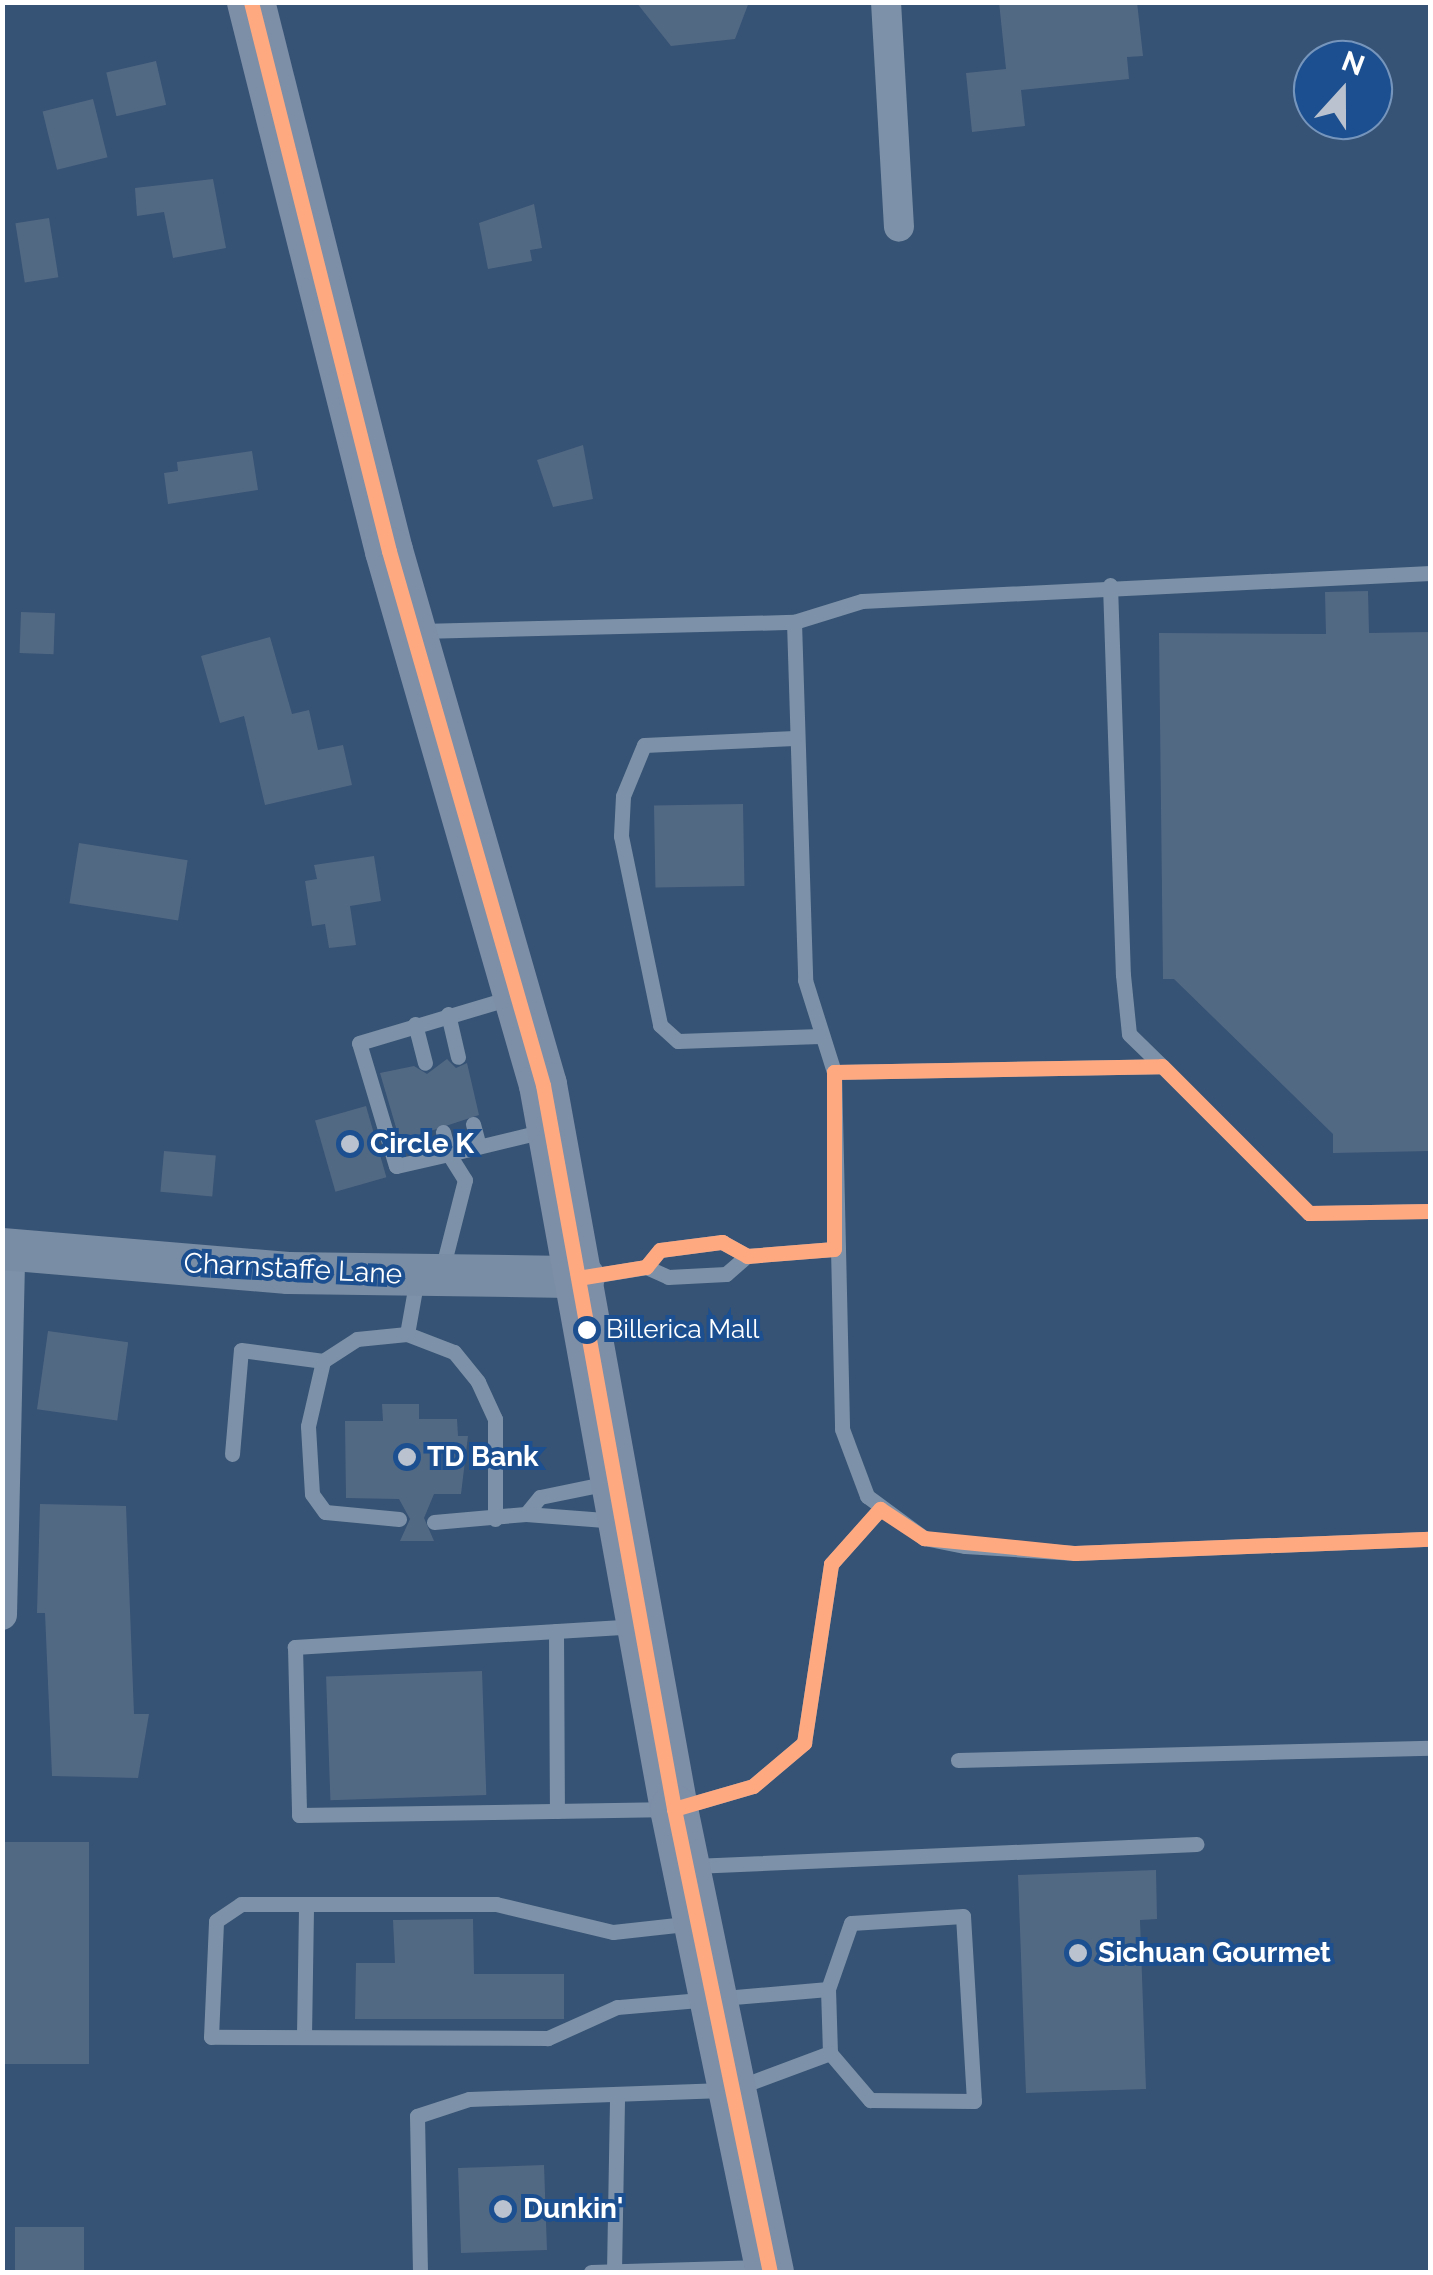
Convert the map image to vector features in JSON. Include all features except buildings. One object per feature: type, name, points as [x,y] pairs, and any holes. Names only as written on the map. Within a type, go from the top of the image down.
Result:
[{"type":"main road","points":[[252,2],[411,631],[552,1129],[584,1277],[674,1809],[689,1866],[770,2270]]},
{"type":"main road","name":"Charnstaffe Lane","points":[[6,1249],[429,1276],[584,1277]]},
{"type":"street","points":[[886,2],[899,227]]},
{"type":"street","points":[[2,1615],[6,1249]]},
{"type":"lane","points":[[411,631],[794,622],[862,601],[1430,573]]},
{"type":"lane","points":[[1110,586],[1129,1034],[1309,1213],[1430,1211]]},
{"type":"lane","points":[[794,622],[794,738],[804,980],[834,1072],[834,1249],[842,1429],[849,1462],[880,1509],[924,1538],[1075,1553],[1430,1539]]},
{"type":"lane","points":[[794,738],[644,745],[623,796],[622,836],[660,1024],[678,1041],[820,1036]]},
{"type":"lane","points":[[516,996],[359,1042],[396,1166],[552,1129]]},
{"type":"lane","points":[[448,1014],[458,1057]]},
{"type":"lane","points":[[415,1024],[425,1063]]},
{"type":"lane","points":[[834,1072],[1162,1066]]},
{"type":"lane","points":[[474,1124],[479,1146]]},
{"type":"lane","points":[[406,1334],[465,1180],[449,1154],[442,1132]]},
{"type":"lane","points":[[646,1268],[660,1250],[722,1242],[747,1256],[834,1249]]},
{"type":"lane","points":[[584,1277],[646,1268],[668,1278],[726,1274],[747,1256]]},
{"type":"lane","points":[[232,1454],[242,1350],[323,1361],[357,1339],[406,1334],[454,1352],[478,1382],[495,1419],[495,1520]]},
{"type":"lane","points":[[323,1361],[308,1426],[312,1494],[325,1512],[400,1519]]},
{"type":"lane","points":[[526,1514],[540,1497],[624,1501]]},
{"type":"lane","points":[[434,1522],[495,1520],[526,1514],[544,1522],[624,1501]]},
{"type":"lane","points":[[646,1626],[295,1646],[299,1814],[674,1809],[753,1786],[804,1742],[831,1564],[880,1509]]},
{"type":"lane","points":[[556,1632],[557,1811]]},
{"type":"lane","points":[[958,1760],[1430,1748]]},
{"type":"lane","points":[[689,1866],[1197,1844]]},
{"type":"lane","points":[[698,1923],[612,1932],[496,1904],[306,1904],[223,1911],[209,1948],[204,2030],[304,2036],[548,2038],[616,2007],[828,1989]]},
{"type":"lane","points":[[304,2036],[306,1904]]},
{"type":"lane","points":[[962,1916],[974,2101],[870,2100],[830,2053],[828,1989],[851,1923],[962,1916]]},
{"type":"lane","points":[[420,2272],[417,2116],[469,2099],[616,2098],[731,2090],[830,2053]]},
{"type":"lane","points":[[614,2272],[616,2098]]},
{"type":"lane","points":[[591,2272],[770,2270]]},
{"type":"transit line","points":[[251,2],[389,551],[543,1085],[674,1809],[770,2272]]},
{"type":"transit line","points":[[584,1277],[646,1267],[660,1250],[722,1242],[747,1256],[834,1249],[834,1072],[1162,1066],[1309,1213],[1430,1211]]},
{"type":"transit line","points":[[674,1809],[753,1786],[804,1743],[831,1564],[880,1509],[924,1538],[1075,1553],[1430,1539]]},
{"type":"place","name":"Circle K","points":[[350,1144]]},
{"type":"place","name":"Billerica Mall","points":[[587,1330]]},
{"type":"place","name":"TD Bank","points":[[407,1457]]},
{"type":"place","name":"Sichuan Gourmet","points":[[1078,1953]]},
{"type":"place","name":"Dunkin'","points":[[503,2209]]}]
